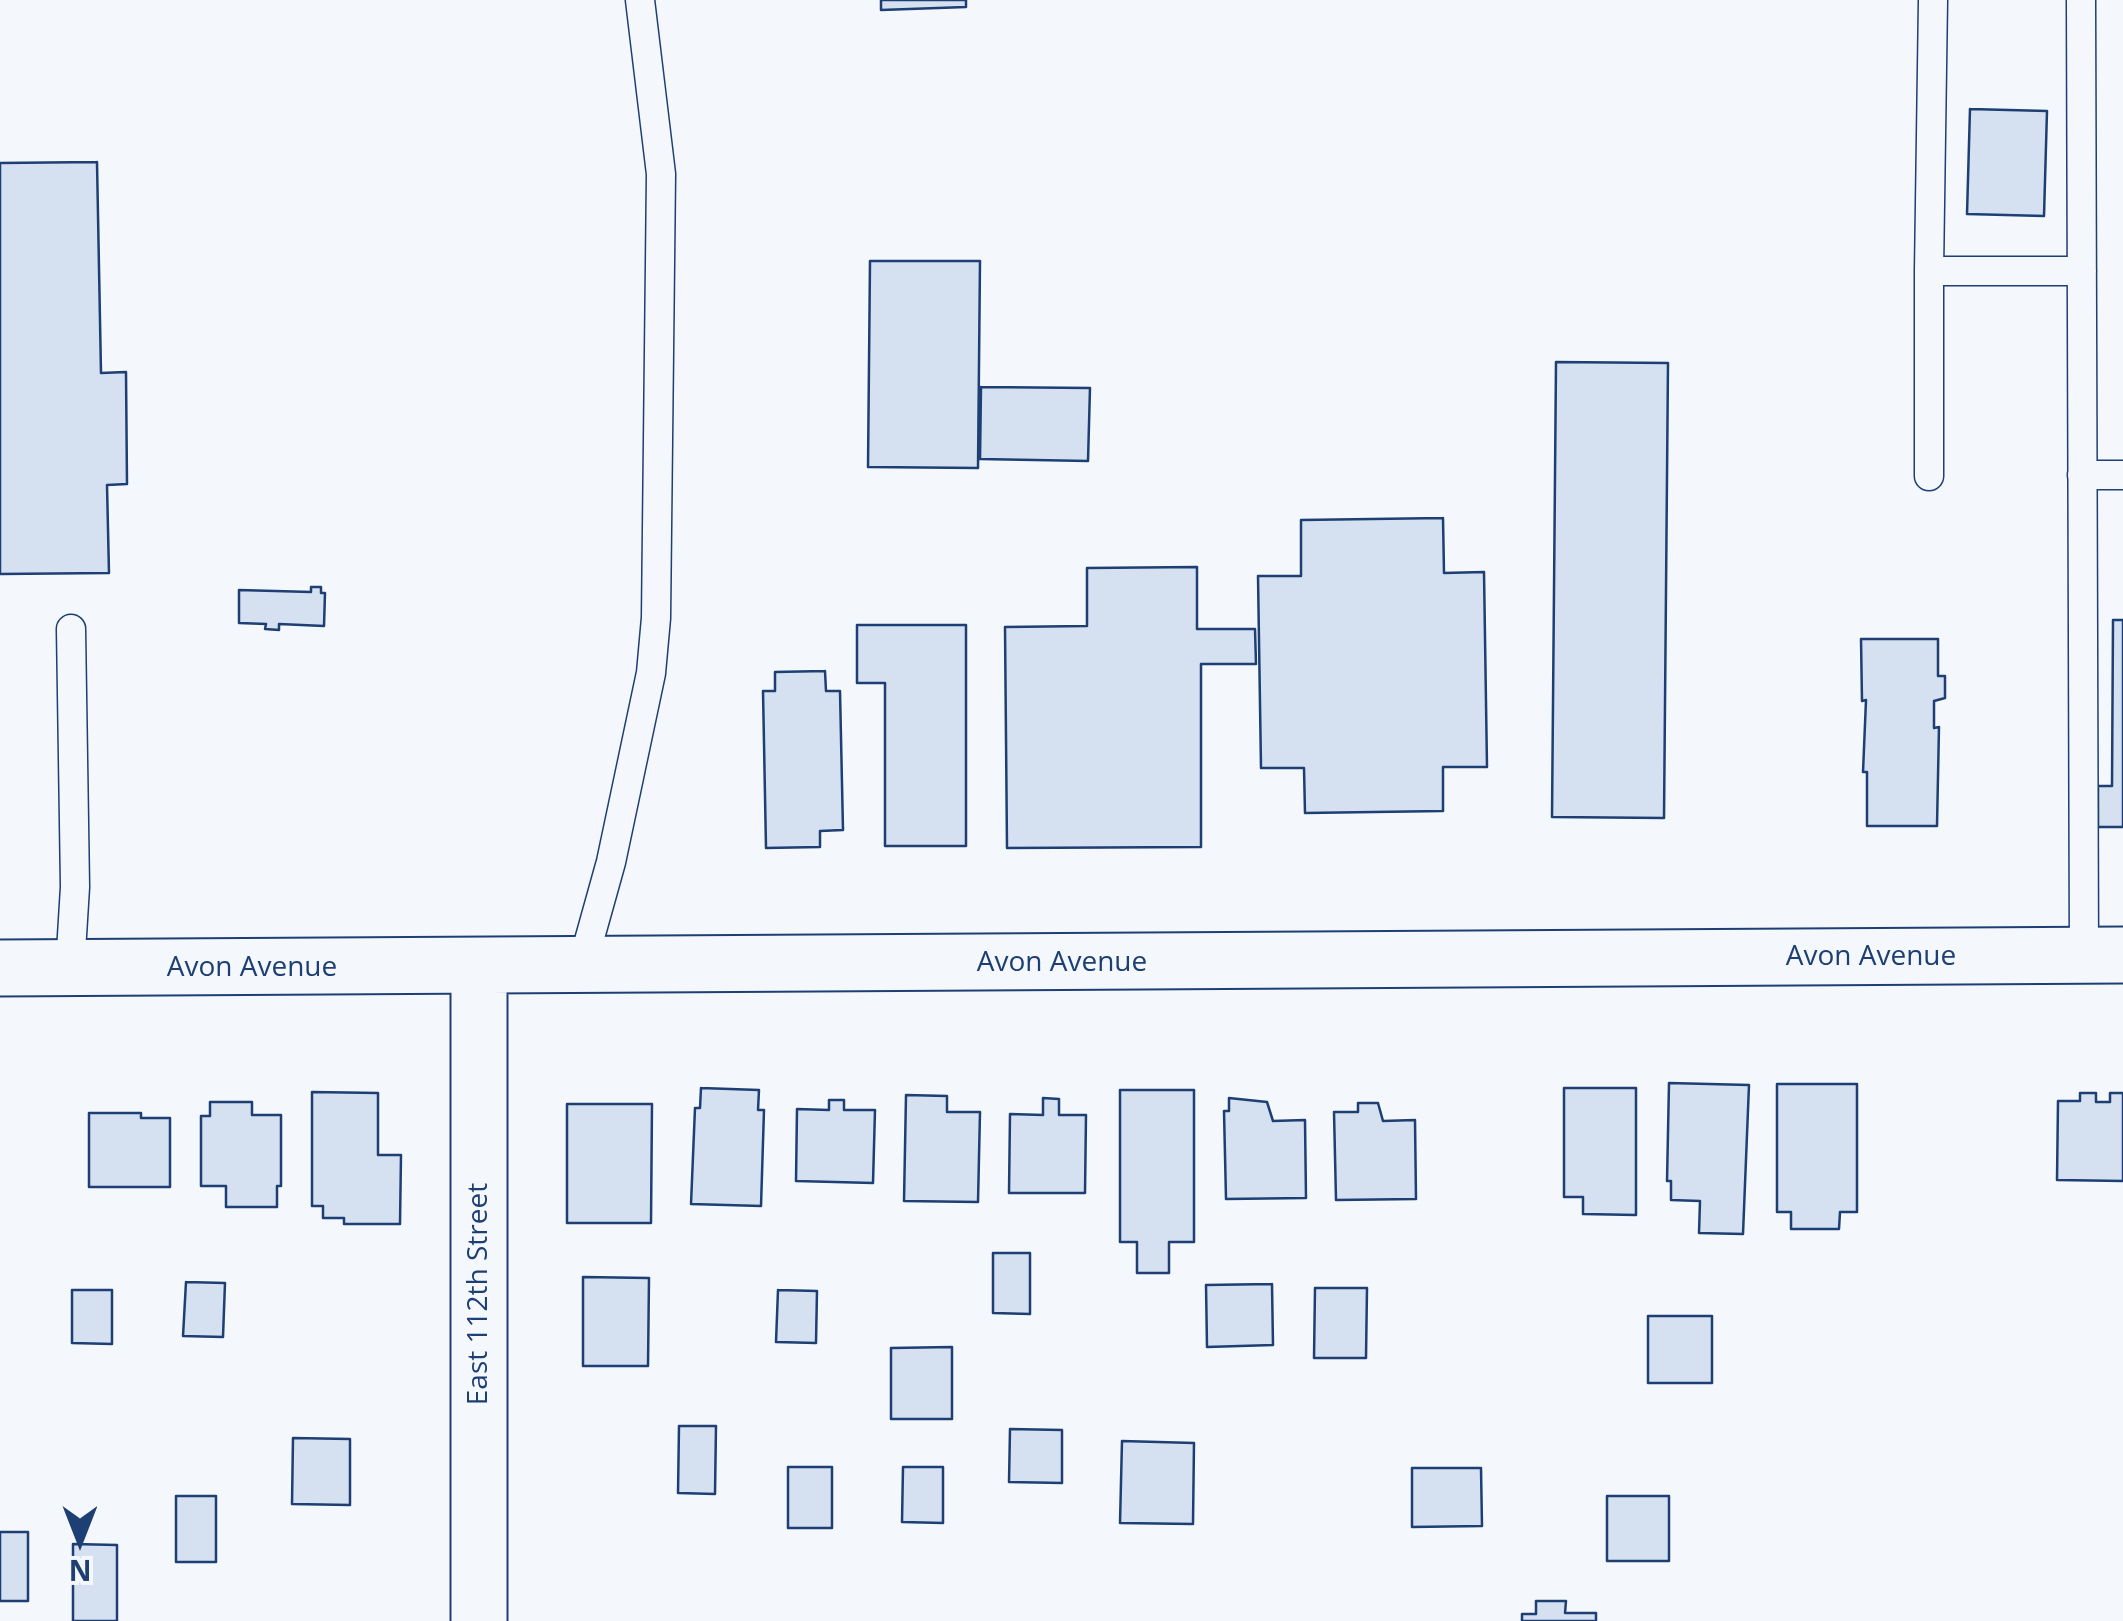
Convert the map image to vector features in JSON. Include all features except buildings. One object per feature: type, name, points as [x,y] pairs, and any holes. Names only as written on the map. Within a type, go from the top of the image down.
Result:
[{"type":"street","name":"Avon Avenue","points":[[0,968],[2104,955]]},
{"type":"street","name":"East 112th Street","points":[[479,967],[479,1621]]},
{"type":"lane","points":[[582,966],[611,862],[651,674],[656,618],[661,174],[640,0]]},
{"type":"lane","points":[[1929,476],[1933,0]]},
{"type":"lane","points":[[2081,0],[2082,475],[2104,955]]},
{"type":"lane","points":[[1929,271],[2082,271]]},
{"type":"lane","points":[[2082,475],[2123,475]]},
{"type":"lane","points":[[70,968],[75,888],[71,629]]}]
